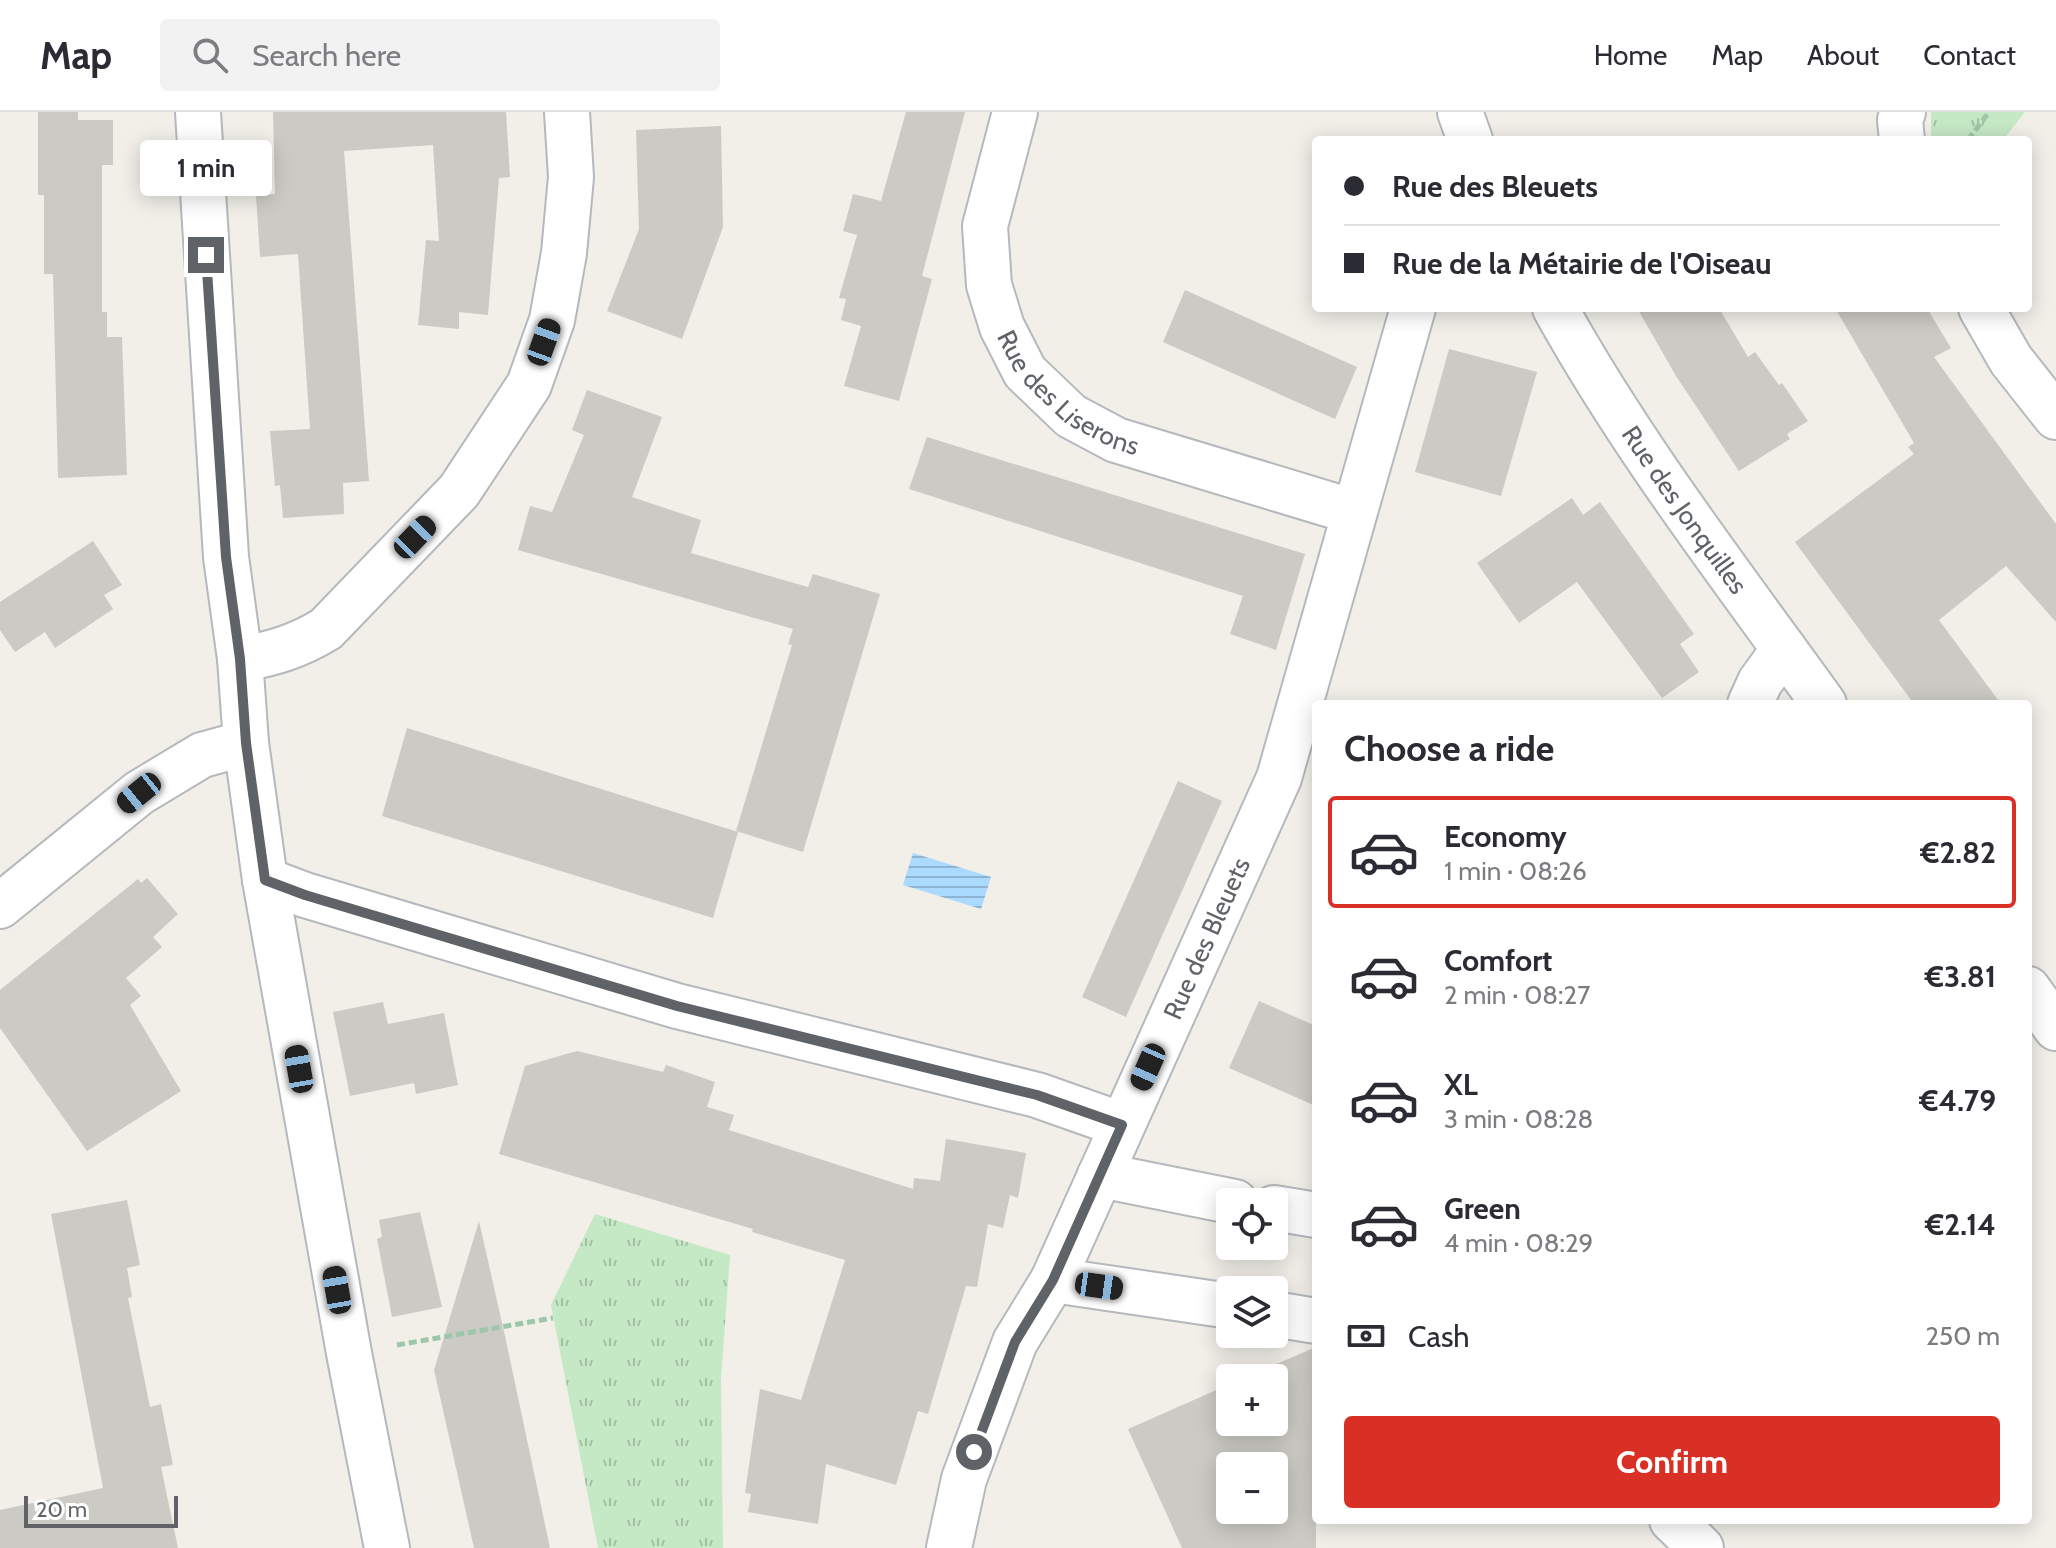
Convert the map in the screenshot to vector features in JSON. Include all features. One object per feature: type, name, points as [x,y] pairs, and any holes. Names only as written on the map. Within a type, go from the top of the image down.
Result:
[{"type":"street","points":[[198,112],[226,557],[240,659],[246,743],[265,880],[387,1548]]},
{"type":"street","points":[[240,659],[288,649],[326,629],[459,491],[529,385],[552,320],[564,253],[571,177],[567,112]]},
{"type":"street","name":"Rue des Liserons","points":[[1015,112],[985,226],[989,285],[1002,327],[1025,372],[1071,416],[1116,440],[1354,512]]},
{"type":"street","points":[[1460,112],[1469,136]]},
{"type":"street","points":[[1902,136],[1900,120],[1903,112]]},
{"type":"street","name":"Rue des Bleuets","points":[[949,1548],[964,1479],[1015,1342],[1053,1280],[1279,778],[1412,312]]},
{"type":"street","name":"Rue des Jonquilles","points":[[1557,312],[1674,494],[1821,700]]},
{"type":"street","points":[[1983,312],[2011,360],[2056,417]]},
{"type":"street","points":[[1752,700],[1760,682],[1784,649]]},
{"type":"street","points":[[0,906],[139,793],[202,755],[246,743]]},
{"type":"street","points":[[265,880],[677,1006],[1037,1095],[1122,1125]]},
{"type":"street","points":[[2032,995],[2056,1028]]},
{"type":"street","points":[[1100,1175],[1216,1198]]},
{"type":"street","points":[[1288,1210],[1312,1214]]},
{"type":"street","points":[[1053,1280],[1216,1304]]},
{"type":"street","points":[[1288,1316],[1312,1320]]},
{"type":"street","points":[[1676,1524],[1701,1548]]},
{"type":"path","points":[[1971,136],[1989,112]]},
{"type":"path","points":[[349,1353],[553,1318]]},
{"type":"green space","points":[[1931,112],[2025,112],[2006,136],[1931,136]]},
{"type":"green space","points":[[595,1214],[730,1255],[721,1379],[723,1548],[598,1548],[551,1305]]},
{"type":"water","points":[[913,853],[991,877],[981,909],[903,885]]},
{"type":"building","points":[[38,112],[78,112],[78,120],[113,120],[113,165],[102,165],[102,312],[107,312],[107,337],[122,337],[127,475],[58,478],[53,274],[44,274],[44,195],[38,195]]},
{"type":"building","points":[[273,112],[506,112],[510,177],[499,178],[488,315],[459,312],[459,329],[418,325],[426,240],[439,241],[433,145],[344,151],[369,481],[343,483],[344,514],[283,518],[280,485],[275,486],[270,431],[310,429],[298,254],[260,257],[256,196],[275,194]]},
{"type":"building","points":[[906,112],[965,112],[922,276],[932,279],[899,401],[844,386],[861,326],[841,320],[846,299],[839,298],[857,235],[843,231],[853,194],[881,201]]},
{"type":"building","points":[[721,126],[723,227],[682,339],[607,311],[639,229],[636,130]]},
{"type":"building","points":[[1185,290],[1357,367],[1335,419],[1163,342]]},
{"type":"building","points":[[1639,312],[1721,312],[1748,357],[1755,352],[1779,385],[1782,383],[1808,421],[1787,434],[1790,439],[1739,471],[1676,376]]},
{"type":"building","points":[[1837,312],[1929,312],[1951,348],[1934,357],[2056,524],[2056,622],[2006,566],[1939,620],[1998,700],[1911,700],[1795,542],[1914,454],[1908,447],[1914,443]]},
{"type":"building","points":[[1449,349],[1537,372],[1501,496],[1415,472]]},
{"type":"building","points":[[587,390],[662,417],[632,497],[701,520],[691,553],[808,587],[813,574],[880,594],[803,852],[736,831],[792,645],[788,644],[793,629],[518,550],[530,506],[552,512],[584,435],[572,430]]},
{"type":"building","points":[[927,437],[1305,554],[1276,650],[1230,634],[1243,596],[909,489]]},
{"type":"building","points":[[1572,498],[1583,515],[1600,502],[1694,634],[1680,644],[1699,672],[1662,698],[1577,582],[1519,623],[1477,563]]},
{"type":"building","points":[[93,541],[122,585],[104,595],[113,609],[55,648],[45,632],[15,652],[0,630],[0,602]]},
{"type":"building","points":[[407,728],[738,832],[713,918],[382,816]]},
{"type":"building","points":[[1178,781],[1222,801],[1126,1017],[1082,997]]},
{"type":"building","points":[[147,878],[178,914],[153,937],[162,947],[126,978],[141,996],[130,1005],[181,1091],[87,1151],[0,1028],[0,990],[138,879],[141,883]]},
{"type":"building","points":[[1259,1001],[1312,1024],[1312,1104],[1229,1068]]},
{"type":"building","points":[[383,1002],[388,1024],[444,1013],[458,1085],[416,1094],[414,1083],[350,1096],[333,1012]]},
{"type":"building","points":[[577,1051],[663,1072],[666,1065],[715,1082],[707,1107],[734,1115],[729,1130],[913,1189],[914,1178],[940,1181],[946,1139],[1026,1153],[1018,1198],[1010,1195],[1003,1228],[988,1224],[977,1287],[966,1286],[928,1414],[918,1411],[896,1485],[826,1464],[818,1524],[748,1512],[751,1494],[745,1493],[760,1389],[801,1400],[845,1260],[752,1232],[753,1229],[499,1154],[525,1066]]},
{"type":"building","points":[[127,1200],[140,1265],[127,1268],[132,1297],[128,1298],[150,1407],[161,1404],[173,1465],[161,1467],[178,1548],[0,1548],[0,1510],[103,1488],[51,1214]]},
{"type":"building","points":[[420,1212],[442,1307],[392,1317],[377,1239],[382,1237],[379,1220]]},
{"type":"building","points":[[479,1221],[550,1548],[474,1548],[434,1370]]},
{"type":"building","points":[[1312,1349],[1312,1524],[1316,1524],[1316,1548],[1182,1548],[1128,1429],[1216,1390],[1216,1436],[1288,1436],[1288,1364],[1277,1364]]},
{"type":"route","points":[[206,255],[226,557],[240,659],[246,743],[265,880],[305,895],[677,1006],[1037,1095],[1122,1125],[1053,1280],[1015,1342],[974,1452]]}]
